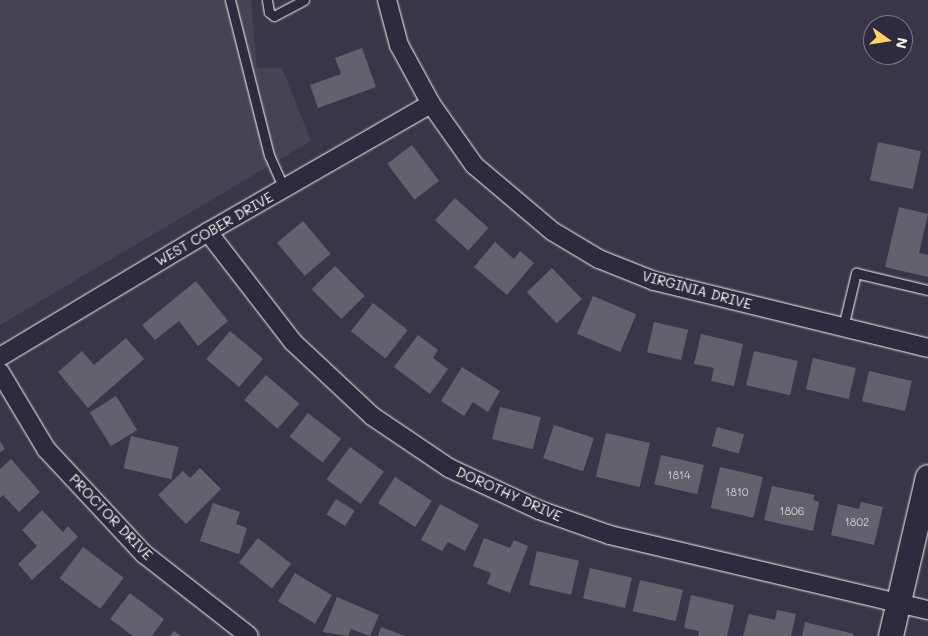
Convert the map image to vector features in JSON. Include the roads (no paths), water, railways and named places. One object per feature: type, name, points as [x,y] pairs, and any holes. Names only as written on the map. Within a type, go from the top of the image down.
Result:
[{"type":"main road","points":[[891,636],[928,477]]},
{"type":"street","name":"VIRGINIA DRIVE","points":[[387,0],[399,45],[431,104],[474,165],[552,231],[599,259],[654,281],[928,348]]},
{"type":"street","name":"WEST COBER DRIVE","points":[[0,357],[208,232],[431,104]]},
{"type":"street","name":"DOROTHY DRIVE","points":[[208,232],[293,342],[372,416],[448,468],[540,510],[610,535],[928,610]]},
{"type":"street","name":"PROCTOR DRIVE","points":[[0,372],[46,449],[144,554],[249,636]]},
{"type":"lane","points":[[230,0],[269,155],[284,188]]},
{"type":"lane","points":[[267,0],[269,12],[274,16],[304,0]]},
{"type":"lane","points":[[843,327],[856,273],[928,290]]}]
